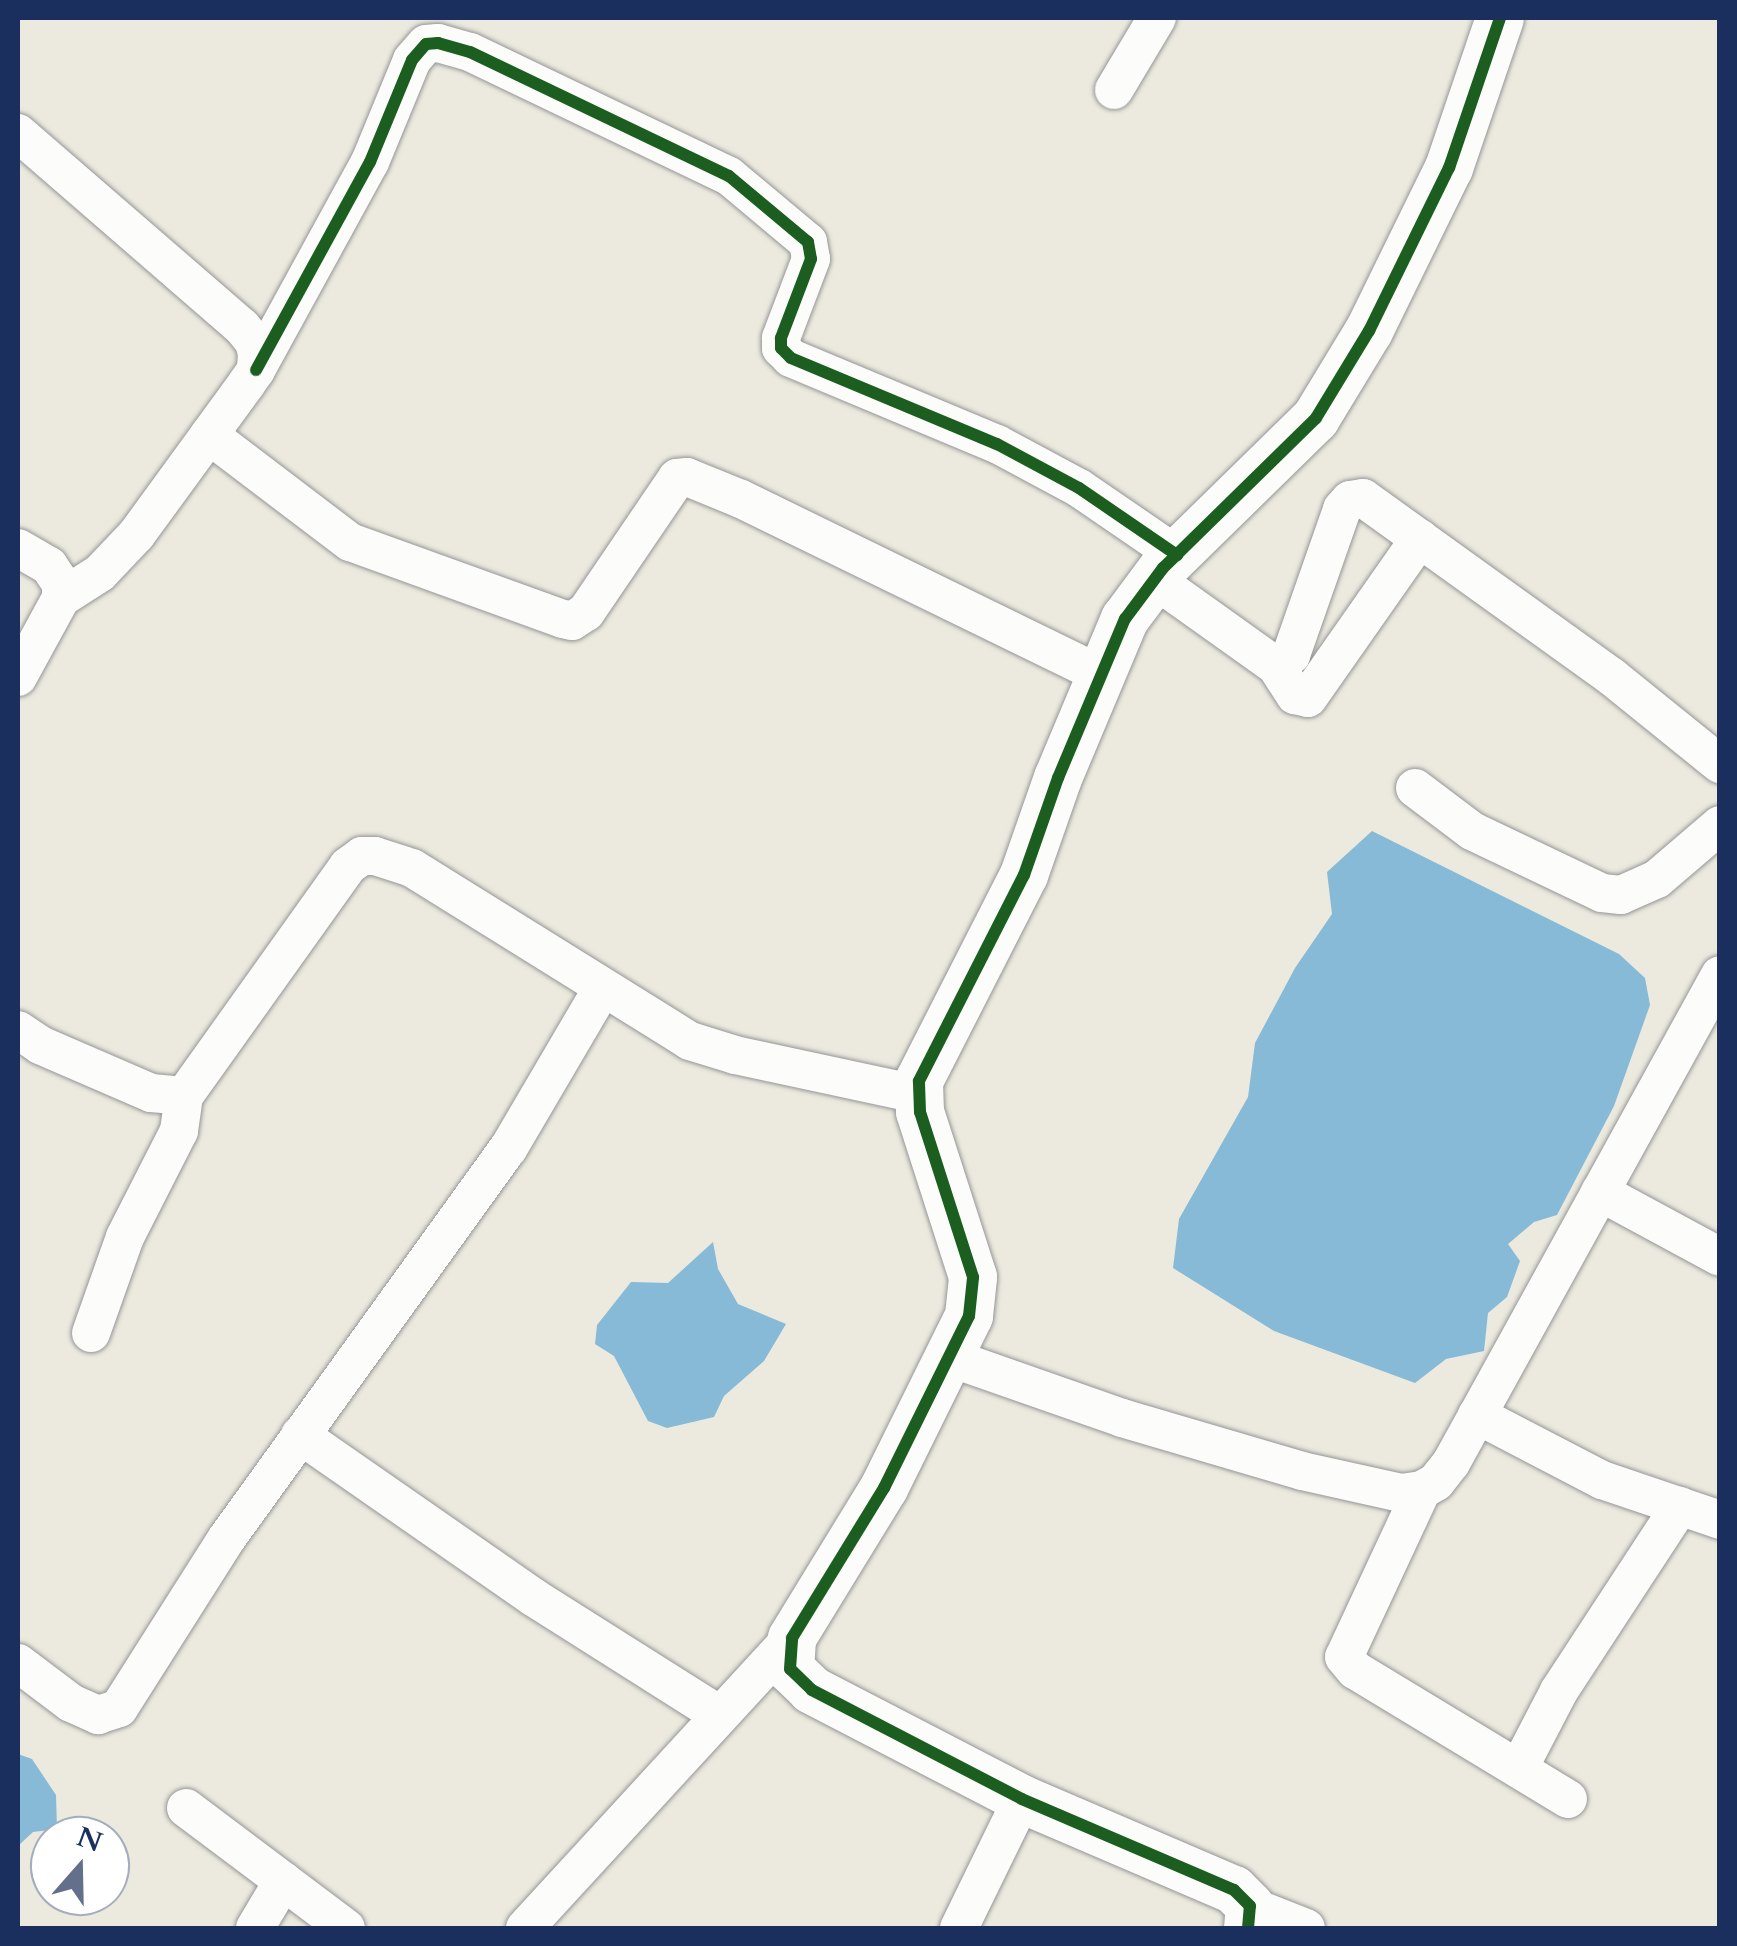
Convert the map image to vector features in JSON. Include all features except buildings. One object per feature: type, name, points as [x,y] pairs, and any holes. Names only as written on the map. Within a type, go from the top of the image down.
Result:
[{"type":"street","points":[[1114,90],[1157,18]]},
{"type":"street","points":[[525,1928],[792,1638],[884,1488],[969,1316],[973,1277],[918,1094],[926,1066],[1024,875],[1100,674],[1126,619],[1165,567],[1299,438],[1369,331],[1454,154],[1500,18]]},
{"type":"street","points":[[18,677],[61,598],[110,564],[256,370],[370,162],[412,60],[426,44],[438,43],[470,52],[728,176],[808,242],[811,258],[781,338],[781,348],[791,358],[976,433],[1079,488],[1276,666],[1295,695],[1308,698],[1420,538]]},
{"type":"street","points":[[18,133],[242,327],[254,342],[256,370]]},
{"type":"street","points":[[209,435],[350,542],[563,619],[572,621],[586,612],[677,478],[687,477],[809,531],[1100,674]]},
{"type":"street","points":[[1276,666],[1291,655],[1342,509],[1350,500],[1364,498],[1612,677],[1720,764]]},
{"type":"street","points":[[18,548],[49,566],[61,584],[61,598]]},
{"type":"street","points":[[1415,788],[1472,831],[1602,893],[1621,895],[1656,879],[1720,825]]},
{"type":"street","points":[[91,1333],[124,1238],[179,1131],[184,1096],[348,866],[362,856],[375,856],[412,868],[602,989],[705,1046],[918,1094]]},
{"type":"street","points":[[950,1358],[1122,1418],[1302,1471],[1402,1493],[1422,1490],[1436,1482],[1452,1462],[1720,976]]},
{"type":"street","points":[[18,1663],[71,1704],[98,1715],[119,1708],[300,1435],[508,1150],[602,989]]},
{"type":"street","points":[[18,1030],[40,1045],[151,1093],[184,1096]]},
{"type":"street","points":[[1600,1192],[1720,1257]]},
{"type":"street","points":[[1476,1415],[1602,1480],[1708,1512],[1559,1690],[1519,1768]]},
{"type":"street","points":[[300,1435],[533,1597],[720,1715]]},
{"type":"street","points":[[1422,1490],[1344,1656],[1354,1670],[1568,1798]]},
{"type":"street","points":[[792,1638],[790,1669],[812,1690],[1022,1800],[1234,1890],[1249,1917],[1306,1928]]},
{"type":"street","points":[[959,1928],[1022,1800]]},
{"type":"street","points":[[186,1808],[346,1928]]},
{"type":"street","points":[[255,1928],[283,1881]]},
{"type":"water","points":[[1372,831],[1619,954],[1645,978],[1650,1005],[1614,1106],[1557,1215],[1534,1222],[1508,1244],[1520,1261],[1507,1297],[1488,1313],[1484,1351],[1446,1359],[1415,1383],[1274,1331],[1173,1268],[1179,1219],[1248,1097],[1255,1043],[1295,968],[1332,914],[1327,872]]},
{"type":"water","points":[[713,1242],[718,1269],[738,1304],[786,1324],[764,1361],[724,1396],[714,1417],[667,1428],[648,1421],[614,1356],[595,1344],[597,1325],[631,1282],[668,1283]]},
{"type":"water","points":[[18,1754],[32,1759],[56,1795],[57,1816],[30,1816],[30,1835],[18,1846]]},
{"type":"cycle path","points":[[1248,1928],[1250,1906],[1234,1890],[1022,1799],[812,1690],[790,1669],[792,1638],[884,1488],[969,1316],[973,1277],[920,1112],[919,1081],[1024,875],[1058,778],[1125,619],[1163,568],[1316,418],[1369,331],[1449,168],[1500,18]]},
{"type":"cycle path","points":[[256,370],[370,162],[412,60],[426,44],[438,43],[470,52],[729,176],[808,242],[811,259],[781,338],[781,348],[791,358],[997,444],[1079,488],[1177,555]]}]
